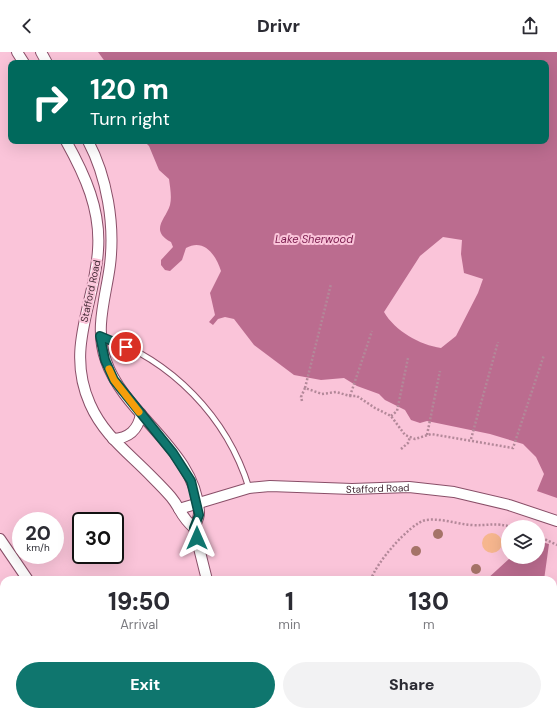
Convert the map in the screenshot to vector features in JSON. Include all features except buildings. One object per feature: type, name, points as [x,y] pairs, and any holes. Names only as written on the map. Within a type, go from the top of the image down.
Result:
[{"type":"street","name":"Stafford Road","points":[[68,144],[87,182],[95,206],[98,225],[98,249],[95,276],[81,331],[80,359],[82,382],[90,404],[100,424],[170,496],[179,509],[183,519],[194,528],[199,515],[194,487],[173,453],[114,380],[105,360],[100,336],[101,314],[110,265],[110,220],[102,175],[89,144]]},
{"type":"street","points":[[113,439],[124,438],[131,433],[139,424],[141,414]]},
{"type":"street","name":"Stafford Road","points":[[179,509],[249,488],[270,486],[352,489],[409,487],[460,494],[509,505],[557,521]]},
{"type":"street","points":[[194,528],[206,576]]},
{"type":"street","points":[[0,539],[25,576]]},
{"type":"lane","points":[[100,336],[114,341],[156,363],[192,392],[209,411],[226,435],[241,464],[249,488]]},
{"type":"path","points":[[302,401],[301,397],[305,388],[330,284]]},
{"type":"path","points":[[350,396],[372,331]]},
{"type":"path","points":[[471,440],[498,342]]},
{"type":"path","points":[[305,388],[322,394],[336,392],[350,396],[357,396],[375,408],[392,416],[405,435],[415,439],[432,434],[514,448],[544,355]]},
{"type":"path","points":[[392,416],[397,411],[408,358]]},
{"type":"path","points":[[427,435],[440,371]]},
{"type":"path","points":[[401,449],[408,443],[410,437]]},
{"type":"path","points":[[373,576],[376,567],[402,537],[418,523],[426,520],[447,520],[467,525],[501,524]]},
{"type":"path","points":[[545,539],[557,545]]},
{"type":"shaded area","points":[[492,533],[499,536],[501,539],[501,547],[499,550],[492,553],[485,550],[482,543],[485,536]]},
{"type":"water","name":"Lake Sherwood","points":[[98,52],[557,52],[557,498],[537,491],[544,474],[536,457],[523,444],[490,434],[427,421],[420,423],[411,420],[405,410],[385,400],[379,394],[357,386],[344,378],[321,380],[294,375],[254,345],[234,319],[225,317],[218,319],[213,325],[209,322],[215,315],[210,293],[221,271],[219,265],[212,254],[204,247],[192,245],[186,248],[182,260],[170,271],[165,270],[161,265],[161,260],[173,247],[171,242],[164,238],[160,229],[171,202],[171,192],[169,179],[159,170],[147,144],[549,144],[549,60],[104,60]],"holes":[[[443,237],[462,240],[461,254],[464,273],[483,279],[478,293],[456,336],[441,348],[425,344],[401,331],[384,312],[420,256]]]},
{"type":"water","points":[[545,543],[549,544],[545,576],[490,576],[503,564],[545,564]]},
{"type":"slow traffic","points":[[109,369],[114,380],[131,404],[139,412]]},
{"type":"route","points":[[126,347],[100,336],[105,360],[114,380],[131,404],[146,419],[173,453],[194,487],[199,515],[194,528],[197,538]]}]
